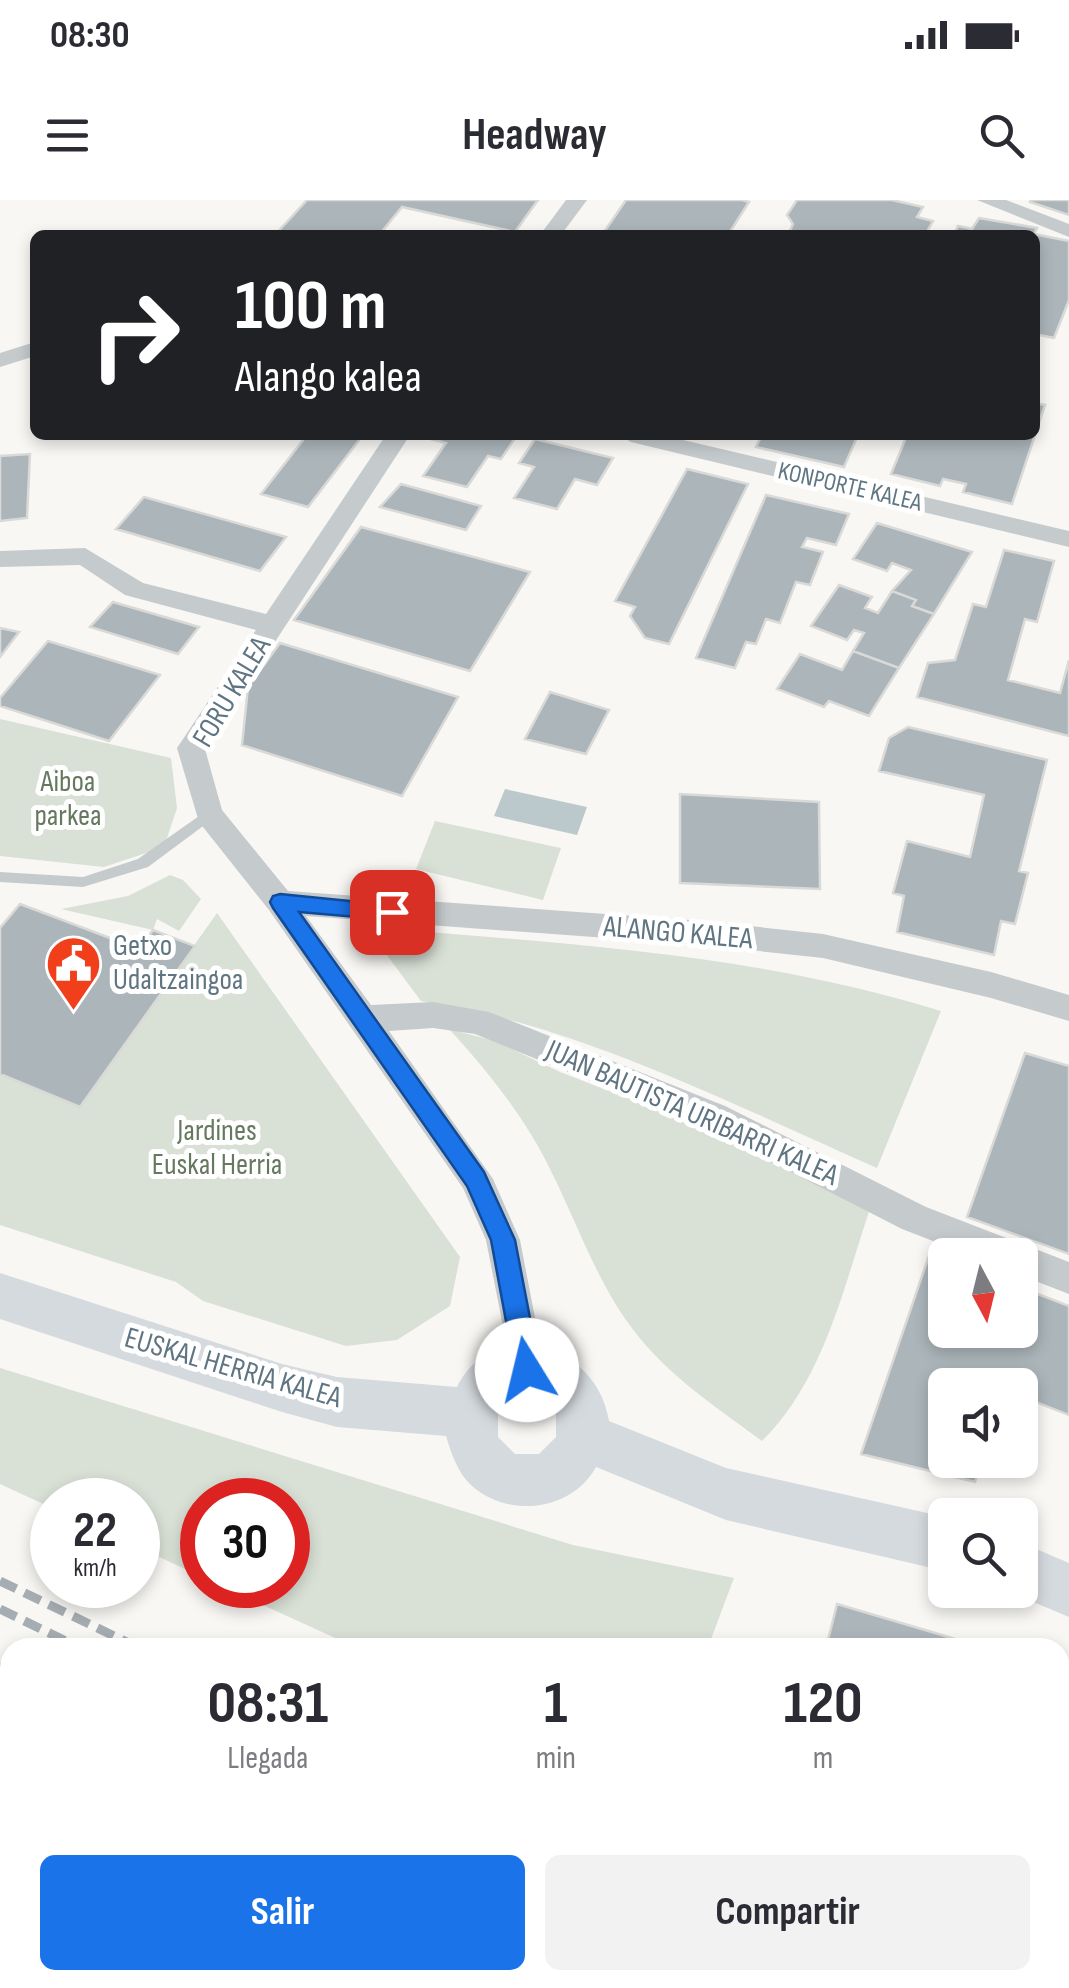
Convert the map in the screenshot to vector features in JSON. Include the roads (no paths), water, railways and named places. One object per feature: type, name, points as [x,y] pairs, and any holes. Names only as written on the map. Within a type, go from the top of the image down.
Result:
[{"type":"street","points":[[554,230],[577,200]]},
{"type":"street","points":[[987,200],[1069,231]]},
{"type":"street","points":[[0,360],[30,351]]},
{"type":"street","name":"FORU KALEA","points":[[395,440],[191,748],[209,814],[280,902],[476,1179],[503,1240],[527,1370]]},
{"type":"street","name":"KONPORTE KALEA","points":[[653,440],[1069,539]]},
{"type":"street","points":[[0,559],[86,556],[134,589],[272,625]]},
{"type":"street","name":"ALANGO KALEA","points":[[280,902],[703,933],[823,946],[991,985],[1069,1008]]},
{"type":"street","name":"JUAN BAUTISTA URIBARRI KALEA","points":[[362,1019],[434,1015],[478,1020],[713,1116],[914,1218],[966,1238]]},
{"type":"street","points":[[1038,1266],[1069,1278]]},
{"type":"street","name":"EUSKAL HERRIA KALEA","points":[[0,1296],[282,1388],[337,1402],[471,1413]]},
{"type":"street","points":[[527,1370],[556,1377],[569,1387],[584,1418],[584,1436],[563,1469],[525,1482],[505,1478],[488,1467],[476,1451],[470,1432],[471,1413],[489,1383],[504,1374],[527,1370]]},
{"type":"street","points":[[584,1436],[726,1494],[928,1540]]},
{"type":"street","points":[[1038,1577],[1069,1590]]},
{"type":"lane","points":[[0,877],[83,882],[143,864],[209,814]]},
{"type":"railway","points":[[0,1581],[118,1638]]},
{"type":"railway","points":[[0,1609],[59,1638]]},
{"type":"place","name":"Getxo Udaltzaingoa","points":[[74,1012]]},
{"type":"park label","name":"Aiboa parkea","points":[[68,799]]},
{"type":"park label","name":"Jardines Euskal Herria","points":[[217,1148]]}]
